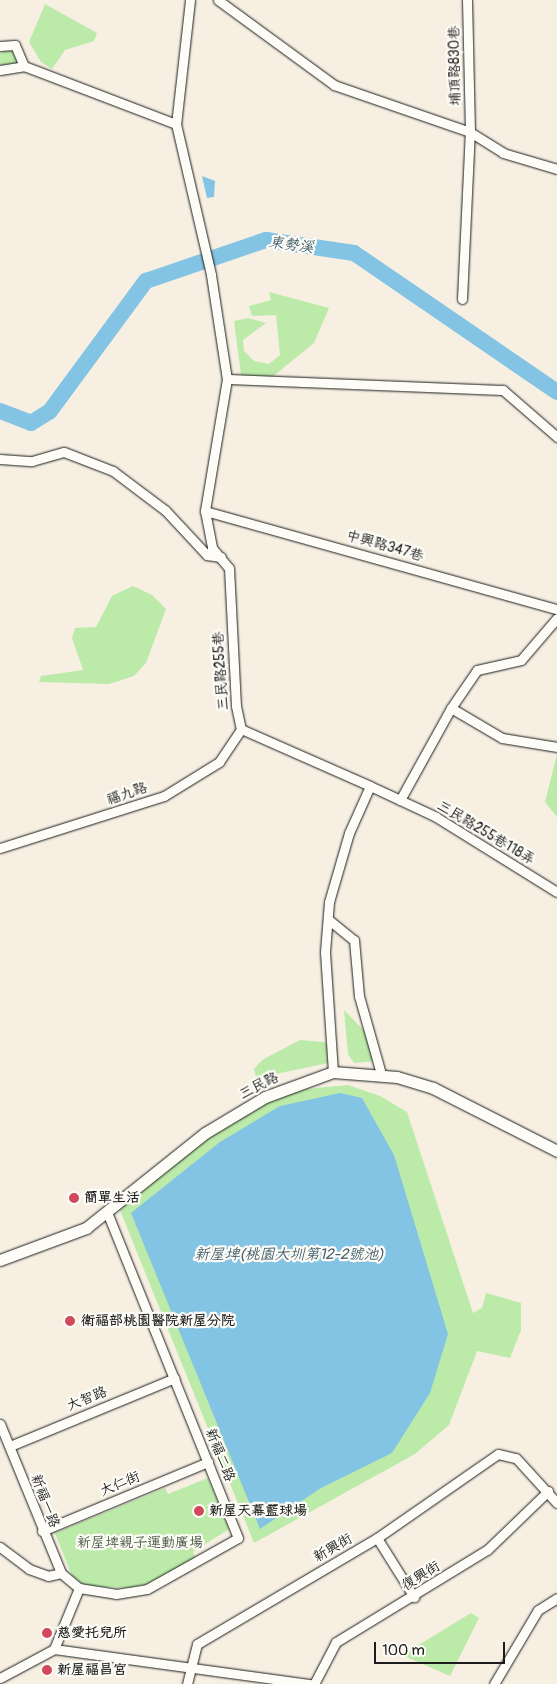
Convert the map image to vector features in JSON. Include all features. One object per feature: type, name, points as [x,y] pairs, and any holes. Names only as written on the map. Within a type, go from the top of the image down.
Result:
[{"type":"street","name":"三民路255巷","points":[[190,0],[176,124],[211,275],[227,379],[205,511],[208,538],[229,568],[236,706],[242,730]]},
{"type":"street","points":[[218,0],[334,85],[470,132],[503,154],[557,169]]},
{"type":"street","name":"埔頂路830巷","points":[[462,299],[470,132],[467,0]]},
{"type":"street","points":[[0,46],[15,45],[24,66]]},
{"type":"street","points":[[0,70],[24,66],[176,124]]},
{"type":"street","points":[[227,379],[503,390],[557,437]]},
{"type":"street","points":[[0,459],[32,462],[64,452],[113,471],[165,510],[206,556],[220,557]]},
{"type":"street","name":"中興路347巷","points":[[205,511],[557,609]]},
{"type":"street","points":[[400,800],[451,708],[477,670],[521,660],[557,618]]},
{"type":"street","points":[[451,708],[502,738],[557,748]]},
{"type":"street","points":[[242,730],[370,786],[349,833],[329,902],[325,952],[333,1072]]},
{"type":"street","name":"福九路","points":[[0,848],[164,796],[219,762],[242,730]]},
{"type":"street","name":"三民路255巷118弄","points":[[370,786],[436,817],[557,892]]},
{"type":"street","points":[[329,920],[354,940],[359,996],[381,1074]]},
{"type":"street","name":"三民路","points":[[0,1260],[86,1228],[108,1214],[205,1133],[265,1097],[333,1072],[381,1074],[450,1095],[557,1151]]},
{"type":"street","name":"新福二路","points":[[75,1586],[116,1594],[147,1589],[238,1538],[108,1214]]},
{"type":"street","name":"大智路","points":[[10,1446],[175,1378]]},
{"type":"street","name":"新福一路","points":[[0,1424],[42,1531],[61,1573],[75,1586]]},
{"type":"street","name":"新興街","points":[[187,1684],[189,1665],[196,1644],[377,1538],[498,1454],[516,1458],[548,1491]]},
{"type":"street","name":"大仁街","points":[[42,1531],[208,1462]]},
{"type":"street","points":[[548,1491],[557,1503]]},
{"type":"street","name":"復興街","points":[[317,1683],[336,1642],[414,1597],[488,1550],[548,1491]]},
{"type":"street","points":[[377,1538],[414,1597]]},
{"type":"street","points":[[0,1547],[29,1569],[48,1576],[61,1573]]},
{"type":"street","points":[[54,1649],[75,1586]]},
{"type":"street","points":[[494,1684],[538,1610],[557,1598]]},
{"type":"street","points":[[0,1678],[54,1649],[189,1665],[293,1682],[317,1683]]},
{"type":"green space","points":[[45,4],[97,33],[94,41],[65,50],[52,69],[41,62],[29,42]]},
{"type":"green space","points":[[14,47],[28,66],[0,67],[0,53]]},
{"type":"green space","points":[[269,292],[329,308],[314,343],[271,378],[241,375],[234,321],[248,318],[266,323],[243,340],[244,351],[254,361],[269,364],[280,355],[276,315],[252,316],[249,306],[271,300]]},
{"type":"green space","points":[[133,586],[152,595],[166,609],[146,663],[134,676],[109,684],[39,682],[41,676],[83,670],[72,638],[75,628],[96,627],[112,596]]},
{"type":"green space","points":[[557,754],[557,817],[545,802]]},
{"type":"green space","points":[[344,1010],[373,1040],[376,1061],[354,1063],[348,1054]]},
{"type":"green space","points":[[300,1040],[335,1043],[338,1061],[256,1078],[254,1069],[262,1060]]},
{"type":"green space","name":"新屋埤(桃園大圳第12-2號池)","points":[[348,1085],[380,1096],[407,1112],[473,1313],[482,1308],[486,1293],[521,1303],[521,1330],[510,1358],[477,1351],[449,1425],[415,1454],[254,1543],[120,1210],[191,1147],[285,1091]]},
{"type":"green space","name":"新屋埤親子運動廣場","points":[[208,1478],[229,1529],[193,1552],[195,1557],[159,1581],[132,1588],[85,1586],[72,1576],[55,1533],[165,1488],[168,1494]]},
{"type":"green space","points":[[471,1613],[479,1618],[450,1676],[402,1655]]},
{"type":"water","points":[[202,176],[215,181],[214,197],[207,198]]},
{"type":"water","name":"新屋埤(桃園大圳第12-2號池)","points":[[340,1093],[362,1098],[394,1155],[448,1334],[430,1393],[392,1453],[321,1488],[260,1529],[131,1213],[220,1142],[280,1106]]},
{"type":"waterway","name":"東勢溪","points":[[0,411],[31,423],[50,411],[146,281],[266,240],[354,253],[557,392]]},
{"type":"place","name":"簡單生活","points":[[74,1198]]},
{"type":"place","name":"衛福部桃園醫院新屋分院","points":[[70,1321]]},
{"type":"place","name":"新屋天幕籃球場","points":[[199,1511]]},
{"type":"place","name":"慈愛托兒所","points":[[47,1633]]},
{"type":"place","name":"新屋福昌宮","points":[[47,1670]]}]
